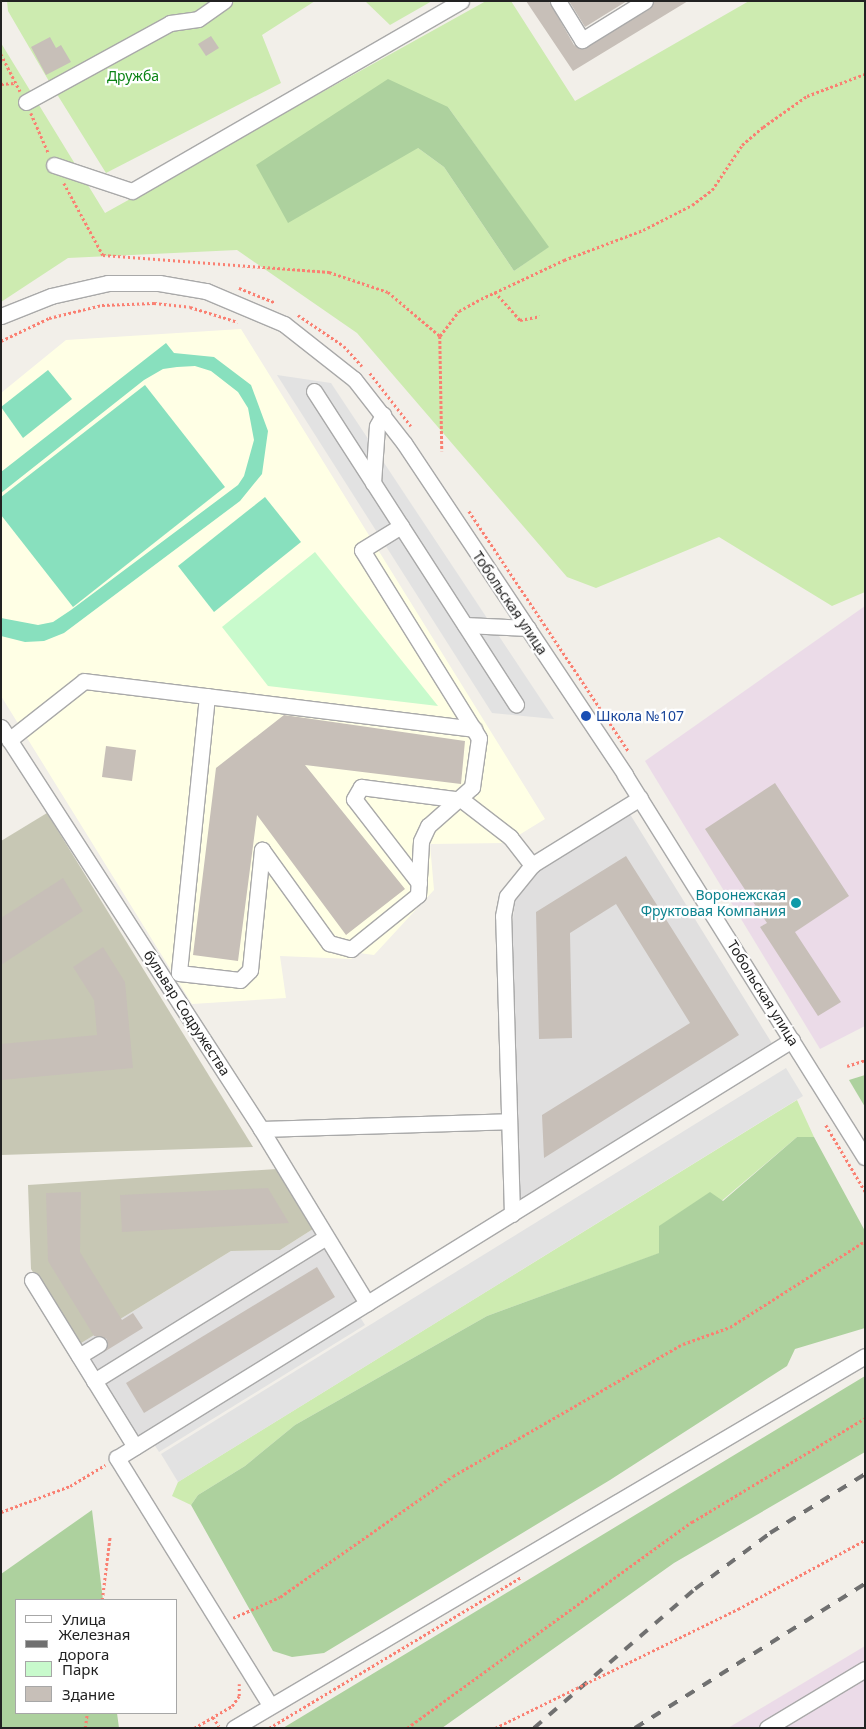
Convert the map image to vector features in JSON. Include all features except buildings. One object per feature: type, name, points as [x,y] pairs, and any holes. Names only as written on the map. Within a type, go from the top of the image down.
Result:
[{"type":"street","points":[[26,102],[170,23],[198,20],[224,1]]},
{"type":"street","points":[[54,165],[132,191],[461,1]]},
{"type":"street","points":[[558,1],[582,40],[645,1]]},
{"type":"street","name":"Тобольская улица","points":[[1,316],[51,296],[108,283],[159,283],[206,291],[258,310],[307,338],[354,379],[384,415],[640,798],[865,1157]]},
{"type":"street","points":[[314,390],[516,704]]},
{"type":"street","points":[[373,483],[377,426],[384,415]]},
{"type":"street","points":[[207,696],[179,973],[240,980],[250,970],[262,850],[329,943],[351,949],[418,895],[421,841],[428,826],[462,800],[472,787],[479,738],[406,626],[362,550],[401,526]]},
{"type":"street","points":[[465,625],[528,628]]},
{"type":"street","points":[[9,740],[84,681],[474,728]]},
{"type":"street","name":"бульвар Содружества","points":[[1,726],[261,1129],[367,1303]]},
{"type":"street","points":[[419,883],[354,799],[361,787],[462,800],[510,838],[532,865]]},
{"type":"street","points":[[512,1214],[503,916],[507,896],[532,865],[640,798]]},
{"type":"street","points":[[270,1705],[117,1458],[792,1040]]},
{"type":"street","points":[[261,1129],[509,1121]]},
{"type":"street","points":[[94,1380],[326,1237]]},
{"type":"street","points":[[32,1280],[135,1447]]},
{"type":"street","points":[[80,1356],[99,1344]]},
{"type":"street","points":[[234,1728],[270,1705],[865,1356]]},
{"type":"street","points":[[767,1728],[865,1669]]},
{"type":"path","points":[[1,54],[26,102],[54,165],[103,255],[329,272],[388,292],[440,336]]},
{"type":"path","points":[[442,451],[440,336],[459,312],[495,292],[564,260],[643,230],[692,205],[712,190],[742,145],[763,127],[808,96],[865,74]]},
{"type":"path","points":[[1,84],[15,83]]},
{"type":"path","points":[[495,292],[520,320],[540,316]]},
{"type":"path","points":[[847,1066],[865,1060]]},
{"type":"path","points":[[225,1622],[280,1598],[453,1476],[683,1344],[730,1327],[865,1241]]},
{"type":"path","points":[[407,1728],[692,1522],[865,1418]]},
{"type":"path","points":[[1,1512],[70,1486],[117,1458]]},
{"type":"path","points":[[102,1599],[110,1536]]},
{"type":"path","points":[[494,1728],[738,1609],[865,1540]]},
{"type":"path","points":[[194,1728],[232,1706],[239,1696],[240,1680]]},
{"type":"path","points":[[85,1728],[87,1714]]},
{"type":"path","points":[[213,1717],[220,1728]]},
{"type":"shaded area","points":[[241,329],[545,819],[506,843],[430,844],[434,890],[374,955],[359,953],[351,959],[280,956],[286,998],[192,1004],[1,696],[1,393],[66,340]]},
{"type":"shaded area","points":[[277,375],[331,383],[554,719],[492,713]]},
{"type":"shaded area","points":[[865,606],[865,1026],[820,1049],[645,761]]},
{"type":"shaded area","points":[[628,811],[773,1045],[518,1202],[510,949],[515,899],[526,879],[542,864]]},
{"type":"shaded area","points":[[47,813],[253,1147],[1,1155],[1,841]]},
{"type":"shaded area","points":[[786,1068],[803,1096],[178,1482],[161,1454]]},
{"type":"shaded area","points":[[277,1169],[313,1229],[280,1250],[231,1251],[78,1345],[31,1269],[28,1185]]},
{"type":"shaded area","points":[[313,1229],[358,1301],[136,1438],[78,1345],[231,1251],[280,1250]]},
{"type":"shaded area","points":[[360,1317],[365,1325],[159,1452],[154,1444]]},
{"type":"shaded area","points":[[865,1646],[865,1728],[728,1728]]},
{"type":"green space","name":"Дружба","points":[[7,1],[315,1],[262,35],[281,83],[106,173],[8,11]]},
{"type":"green space","points":[[365,1],[432,1],[390,25]]},
{"type":"green space","points":[[486,1],[511,1],[575,101],[749,1],[865,1],[865,592],[832,606],[719,537],[596,588],[567,577],[357,333],[237,250],[68,258],[1,302],[1,43],[105,213]],"holes":[[[448,107],[548,247],[514,271],[444,167],[418,148]]]},
{"type":"green space","points":[[388,79],[448,107],[549,247],[514,271],[444,167],[418,148],[288,223],[256,165]]},
{"type":"green space","points":[[166,343],[174,353],[214,357],[251,385],[268,431],[262,474],[240,501],[64,633],[44,641],[25,642],[1,636],[1,618],[38,625],[53,622],[238,485],[244,476],[254,440],[248,408],[238,392],[211,371],[195,366],[177,367],[163,369],[144,380],[1,493],[1,472]]},
{"type":"green space","points":[[48,370],[72,399],[23,438],[1,407]]},
{"type":"green space","points":[[145,385],[225,487],[73,607],[1,515],[1,497]]},
{"type":"green space","points":[[265,497],[301,542],[214,612],[178,566]]},
{"type":"green space","points":[[315,552],[438,706],[268,686],[222,627]]},
{"type":"green space","points":[[865,1075],[865,1107],[849,1080]]},
{"type":"green space","points":[[797,1100],[814,1137],[797,1137],[660,1253],[487,1316],[295,1425],[245,1466],[198,1495],[191,1505],[172,1496],[178,1482]]},
{"type":"green space","points":[[797,1137],[814,1137],[865,1231],[865,1328],[795,1349],[787,1366],[610,1480],[324,1653],[292,1657],[273,1651],[191,1505],[198,1495],[245,1466],[295,1425],[487,1316],[659,1253],[659,1226],[710,1192],[723,1201]]},
{"type":"green space","points":[[865,1376],[865,1452],[674,1563],[442,1728],[283,1728]]},
{"type":"green space","points":[[92,1510],[103,1599],[15,1599],[15,1714],[117,1714],[119,1728],[1,1728],[1,1574]]},
{"type":"railway","points":[[534,1728],[695,1589],[770,1533],[865,1474]]},
{"type":"railway","points":[[635,1728],[865,1584]]},
{"type":"place","name":"Школа №107","points":[[586,716]]},
{"type":"place","name":"Воронежская Фруктовая Компания","points":[[796,903]]}]
